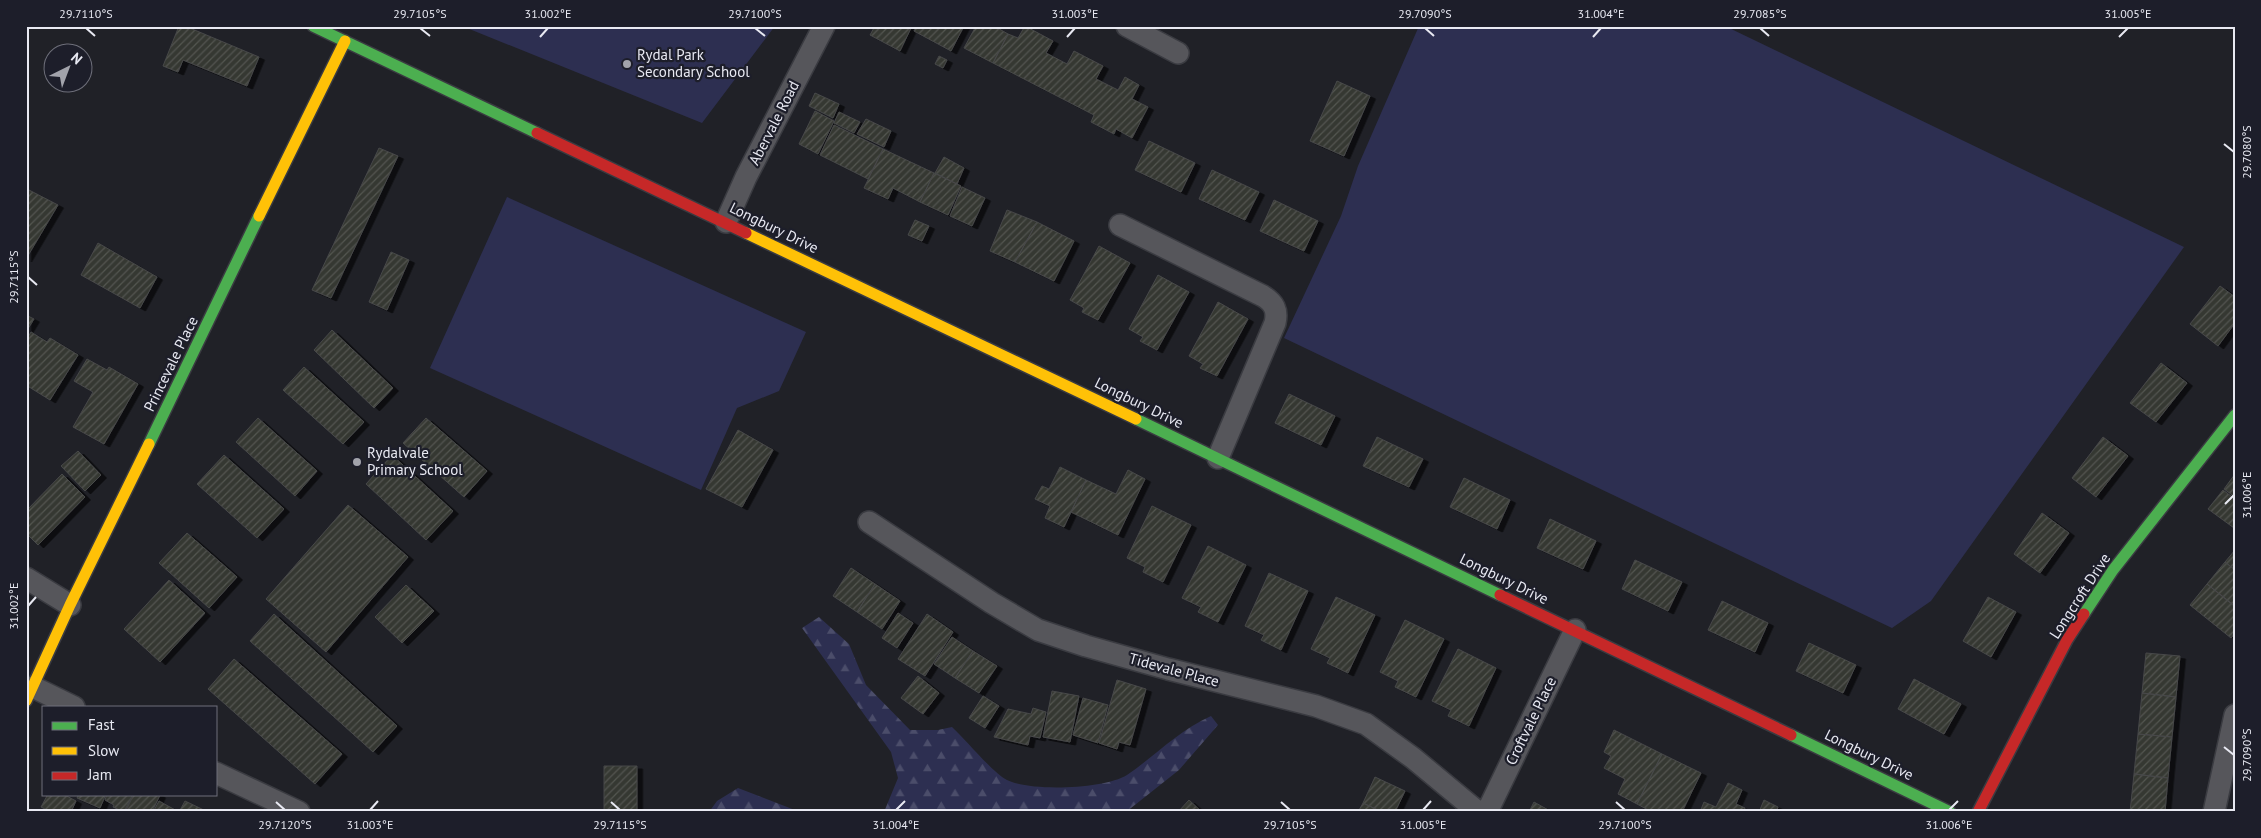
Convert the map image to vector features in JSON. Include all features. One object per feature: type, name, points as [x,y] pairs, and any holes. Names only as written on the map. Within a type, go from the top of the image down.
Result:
[{"type":"street","name":"Longbury Drive","points":[[313,26],[1218,458],[1950,812]]},
{"type":"street","name":"Abervale Road","points":[[726,222],[746,177],[824,26]]},
{"type":"street","points":[[1127,26],[1178,53]]},
{"type":"street","name":"Princevale Place","points":[[30,694],[70,605],[345,41]]},
{"type":"street","points":[[1120,224],[1263,296],[1272,302],[1277,313],[1276,323],[1218,458]]},
{"type":"street","name":"Longcroft Drive","points":[[1978,812],[2067,640],[2113,570],[2235,415]]},
{"type":"street","name":"Tidevale Place","points":[[869,522],[992,603],[1038,630],[1150,664],[1316,706],[1366,724],[1414,758],[1478,812]]},
{"type":"street","points":[[26,578],[70,605]]},
{"type":"street","name":"Croftvale Place","points":[[1487,812],[1575,630]]},
{"type":"street","points":[[30,694],[71,706]]},
{"type":"street","points":[[2214,812],[2235,715]]},
{"type":"street","points":[[218,774],[299,812]]},
{"type":"green space","points":[[462,26],[775,26],[702,123]]},
{"type":"green space","points":[[1419,26],[1725,26],[2184,247],[1931,601],[1892,628],[1284,338],[1341,216],[1358,166]]},
{"type":"green space","points":[[507,197],[806,332],[779,391],[737,408],[701,490],[430,368]]},
{"type":"green space","points":[[819,617],[849,644],[866,685],[910,730],[938,730],[952,727],[994,771],[1007,780],[1018,784],[1067,787],[1085,786],[1116,780],[1127,775],[1188,728],[1199,722],[1211,716],[1218,725],[1179,770],[1126,812],[884,812],[898,778],[891,752],[802,628]]},
{"type":"green space","points":[[738,788],[800,812],[709,812],[717,801]]},
{"type":"building","points":[[179,26],[185,26],[259,57],[247,86],[183,60],[178,72],[163,66]]},
{"type":"building","points":[[875,26],[912,26],[900,51],[870,35]]},
{"type":"building","points":[[917,26],[964,26],[951,51],[914,31]]},
{"type":"building","points":[[976,26],[994,26],[1008,34],[993,63],[964,48]]},
{"type":"building","points":[[1025,26],[1053,41],[1046,53],[1067,64],[1074,51],[1103,66],[1096,79],[1118,90],[1125,77],[1139,85],[1132,99],[1148,107],[1132,138],[1116,129],[1114,134],[1091,122],[1094,115],[993,63],[1008,34],[1018,38]]},
{"type":"building","points":[[939,56],[947,60],[943,68],[935,64]]},
{"type":"building","points":[[1337,81],[1370,96],[1344,156],[1310,141]]},
{"type":"building","points":[[815,93],[839,104],[833,118],[809,106]]},
{"type":"building","points":[[815,111],[834,121],[818,154],[799,144]]},
{"type":"building","points":[[839,112],[860,122],[854,133],[834,123]]},
{"type":"building","points":[[866,119],[891,131],[884,147],[857,134]]},
{"type":"building","points":[[834,125],[883,149],[868,179],[820,155]]},
{"type":"building","points":[[1149,141],[1195,163],[1181,192],[1135,170]]},
{"type":"building","points":[[379,148],[398,156],[331,298],[312,290]]},
{"type":"building","points":[[883,149],[934,173],[920,202],[893,188],[888,199],[864,188]]},
{"type":"building","points":[[944,157],[964,168],[957,184],[935,173]]},
{"type":"building","points":[[1212,170],[1259,192],[1245,220],[1199,199]]},
{"type":"building","points":[[934,173],[961,186],[948,215],[920,202]]},
{"type":"building","points":[[962,187],[985,198],[972,226],[950,216]]},
{"type":"building","points":[[29,190],[58,205],[26,259],[26,195]]},
{"type":"building","points":[[1274,200],[1318,221],[1304,251],[1260,231]]},
{"type":"building","points":[[1007,210],[1037,222],[1015,262],[990,251]]},
{"type":"building","points":[[915,220],[929,226],[922,241],[908,235]]},
{"type":"building","points":[[1037,222],[1074,241],[1054,281],[1015,262]]},
{"type":"building","points":[[98,243],[157,277],[140,308],[81,275]]},
{"type":"building","points":[[1099,246],[1130,263],[1098,320],[1082,312],[1084,308],[1070,300]]},
{"type":"building","points":[[391,252],[409,260],[387,310],[369,302]]},
{"type":"building","points":[[1158,275],[1189,292],[1157,350],[1140,341],[1143,337],[1129,329]]},
{"type":"building","points":[[2220,286],[2235,297],[2235,323],[2218,346],[2190,324]]},
{"type":"building","points":[[1218,302],[1248,319],[1217,376],[1200,368],[1203,364],[1189,356]]},
{"type":"building","points":[[26,315],[34,319],[26,332]]},
{"type":"building","points":[[332,330],[393,388],[374,408],[314,350]]},
{"type":"building","points":[[31,332],[47,342],[50,338],[78,355],[50,400],[26,385],[26,340]]},
{"type":"building","points":[[87,359],[107,370],[109,367],[138,384],[104,444],[73,427],[93,392],[74,381]]},
{"type":"building","points":[[2161,363],[2187,383],[2156,422],[2130,403]]},
{"type":"building","points":[[304,367],[364,422],[343,444],[283,390]]},
{"type":"building","points":[[1289,394],[1335,416],[1321,445],[1275,423]]},
{"type":"building","points":[[258,418],[317,471],[295,496],[236,442]]},
{"type":"building","points":[[426,418],[487,471],[464,497],[403,443]]},
{"type":"building","points":[[738,430],[773,450],[742,507],[706,489]]},
{"type":"building","points":[[1377,437],[1423,459],[1409,487],[1363,466]]},
{"type":"building","points":[[2103,437],[2128,456],[2096,497],[2072,478]]},
{"type":"building","points":[[78,451],[101,475],[85,491],[61,466]]},
{"type":"building","points":[[224,455],[284,509],[257,538],[197,484]]},
{"type":"building","points":[[392,455],[453,511],[426,540],[366,484]]},
{"type":"building","points":[[1060,467],[1086,480],[1064,527],[1045,518],[1050,506],[1035,499],[1042,486],[1049,489]]},
{"type":"building","points":[[1128,470],[1145,479],[1118,535],[1071,512],[1086,480],[1116,494]]},
{"type":"building","points":[[62,474],[85,497],[38,545],[26,533],[26,511]]},
{"type":"building","points":[[2235,474],[2235,497],[2224,489]]},
{"type":"building","points":[[1464,478],[1510,500],[1497,529],[1450,507]]},
{"type":"building","points":[[2223,490],[2235,499],[2234,528],[2208,509]]},
{"type":"building","points":[[348,505],[408,557],[326,652],[266,599]]},
{"type":"building","points":[[1152,506],[1191,525],[1163,582],[1143,572],[1145,567],[1127,558]]},
{"type":"building","points":[[2042,513],[2069,533],[2040,573],[2014,554]]},
{"type":"building","points":[[1550,519],[1596,541],[1583,569],[1537,548]]},
{"type":"building","points":[[187,533],[237,577],[209,608],[159,563]]},
{"type":"building","points":[[1208,546],[1246,565],[1218,622],[1198,612],[1201,607],[1182,598]]},
{"type":"building","points":[[2235,550],[2235,570],[2225,562]]},
{"type":"building","points":[[1635,560],[1682,582],[1668,611],[1622,589]]},
{"type":"building","points":[[2225,562],[2235,570],[2234,606],[2207,584]]},
{"type":"building","points":[[851,568],[875,584],[857,612],[833,596]]},
{"type":"building","points":[[1269,573],[1308,591],[1281,650],[1261,640],[1264,635],[1245,626]]},
{"type":"building","points":[[169,580],[205,613],[160,662],[124,629]]},
{"type":"building","points":[[875,584],[900,601],[882,629],[857,612]]},
{"type":"building","points":[[2207,584],[2235,606],[2235,633],[2231,638],[2190,605]]},
{"type":"building","points":[[406,585],[434,611],[402,643],[375,617]]},
{"type":"building","points":[[1336,597],[1375,615],[1348,673],[1327,663],[1330,658],[1311,649]]},
{"type":"building","points":[[1988,597],[2016,612],[1991,657],[1963,641]]},
{"type":"building","points":[[1722,601],[1768,623],[1755,652],[1708,630]]},
{"type":"building","points":[[898,613],[913,623],[897,648],[882,638]]},
{"type":"building","points":[[274,614],[397,726],[373,752],[250,641]]},
{"type":"building","points":[[927,614],[953,632],[925,676],[898,659]]},
{"type":"building","points":[[1405,620],[1444,639],[1416,697],[1395,687],[1398,681],[1380,672]]},
{"type":"building","points":[[952,637],[973,651],[955,678],[934,664]]},
{"type":"building","points":[[1809,643],[1856,665],[1843,693],[1796,671]]},
{"type":"building","points":[[1458,649],[1496,668],[1469,726],[1448,716],[1451,710],[1432,701]]},
{"type":"building","points":[[973,651],[997,666],[979,693],[955,678]]},
{"type":"building","points":[[2146,653],[2180,656],[2176,697],[2142,693]]},
{"type":"building","points":[[234,659],[342,754],[315,784],[208,689]]},
{"type":"building","points":[[918,676],[939,693],[923,714],[901,698]]},
{"type":"building","points":[[1914,679],[1961,704],[1944,734],[1898,709]]},
{"type":"building","points":[[1117,680],[1146,689],[1130,745],[1119,742],[1117,749],[1099,743]]},
{"type":"building","points":[[1052,691],[1079,696],[1070,742],[1043,737]]},
{"type":"building","points":[[2142,693],[2176,697],[2172,737],[2138,734]]},
{"type":"building","points":[[983,696],[999,706],[985,728],[969,718]]},
{"type":"building","points":[[1083,698],[1108,705],[1098,743],[1073,735]]},
{"type":"building","points":[[1033,708],[1046,712],[1040,738],[1030,736],[1028,745],[994,737],[1008,709],[1031,714]]},
{"type":"building","points":[[1614,730],[1662,754],[1637,804],[1618,794],[1625,779],[1604,768],[1611,756],[1604,752]]},
{"type":"building","points":[[2138,734],[2172,737],[2168,778],[2134,774]]},
{"type":"building","points":[[1662,754],[1701,773],[1682,812],[1652,812],[1637,804]]},
{"type":"building","points":[[604,766],[637,766],[637,812],[604,812]]},
{"type":"building","points":[[2134,774],[2168,778],[2165,812],[2130,812]]},
{"type":"building","points":[[1375,777],[1405,791],[1395,812],[1382,812],[1363,803]]},
{"type":"building","points":[[1728,783],[1742,790],[1736,804],[1745,808],[1743,812],[1700,812],[1704,802],[1716,807]]},
{"type":"building","points":[[47,796],[67,796],[76,801],[71,812],[51,812],[41,807]]},
{"type":"building","points":[[78,796],[105,796],[100,808],[77,798]]},
{"type":"building","points":[[106,796],[132,796],[124,812],[113,807],[114,805],[105,800]]},
{"type":"building","points":[[133,796],[160,796],[152,812],[125,812]]},
{"type":"building","points":[[1189,800],[1202,812],[1178,812]]},
{"type":"building","points":[[1764,800],[1778,807],[1776,812],[1759,812]]},
{"type":"building","points":[[159,801],[179,812],[153,812]]},
{"type":"building","points":[[185,801],[206,811],[206,812],[179,812]]},
{"type":"building","points":[[1534,802],[1552,812],[1529,812]]},
{"type":"building","points":[[1363,803],[1382,812],[1358,812]]},
{"type":"traffic: fast","points":[[313,26],[537,133]]},
{"type":"traffic: fast","points":[[149,444],[259,216]]},
{"type":"traffic: fast","points":[[2084,614],[2113,570],[2235,415]]},
{"type":"traffic: fast","points":[[1136,419],[1500,595]]},
{"type":"traffic: fast","points":[[1791,735],[1950,812]]},
{"type":"traffic: slow","points":[[259,216],[345,41]]},
{"type":"traffic: slow","points":[[746,233],[1136,419]]},
{"type":"traffic: slow","points":[[26,701],[70,605],[149,444]]},
{"type":"traffic: jam","points":[[537,133],[746,233]]},
{"type":"traffic: jam","points":[[1500,595],[1791,735]]},
{"type":"traffic: jam","points":[[1978,812],[2067,640],[2084,614]]},
{"type":"place","name":"Rydal Park Secondary School","points":[[627,64]]},
{"type":"place","name":"Rydalvale Primary School","points":[[357,462]]}]
